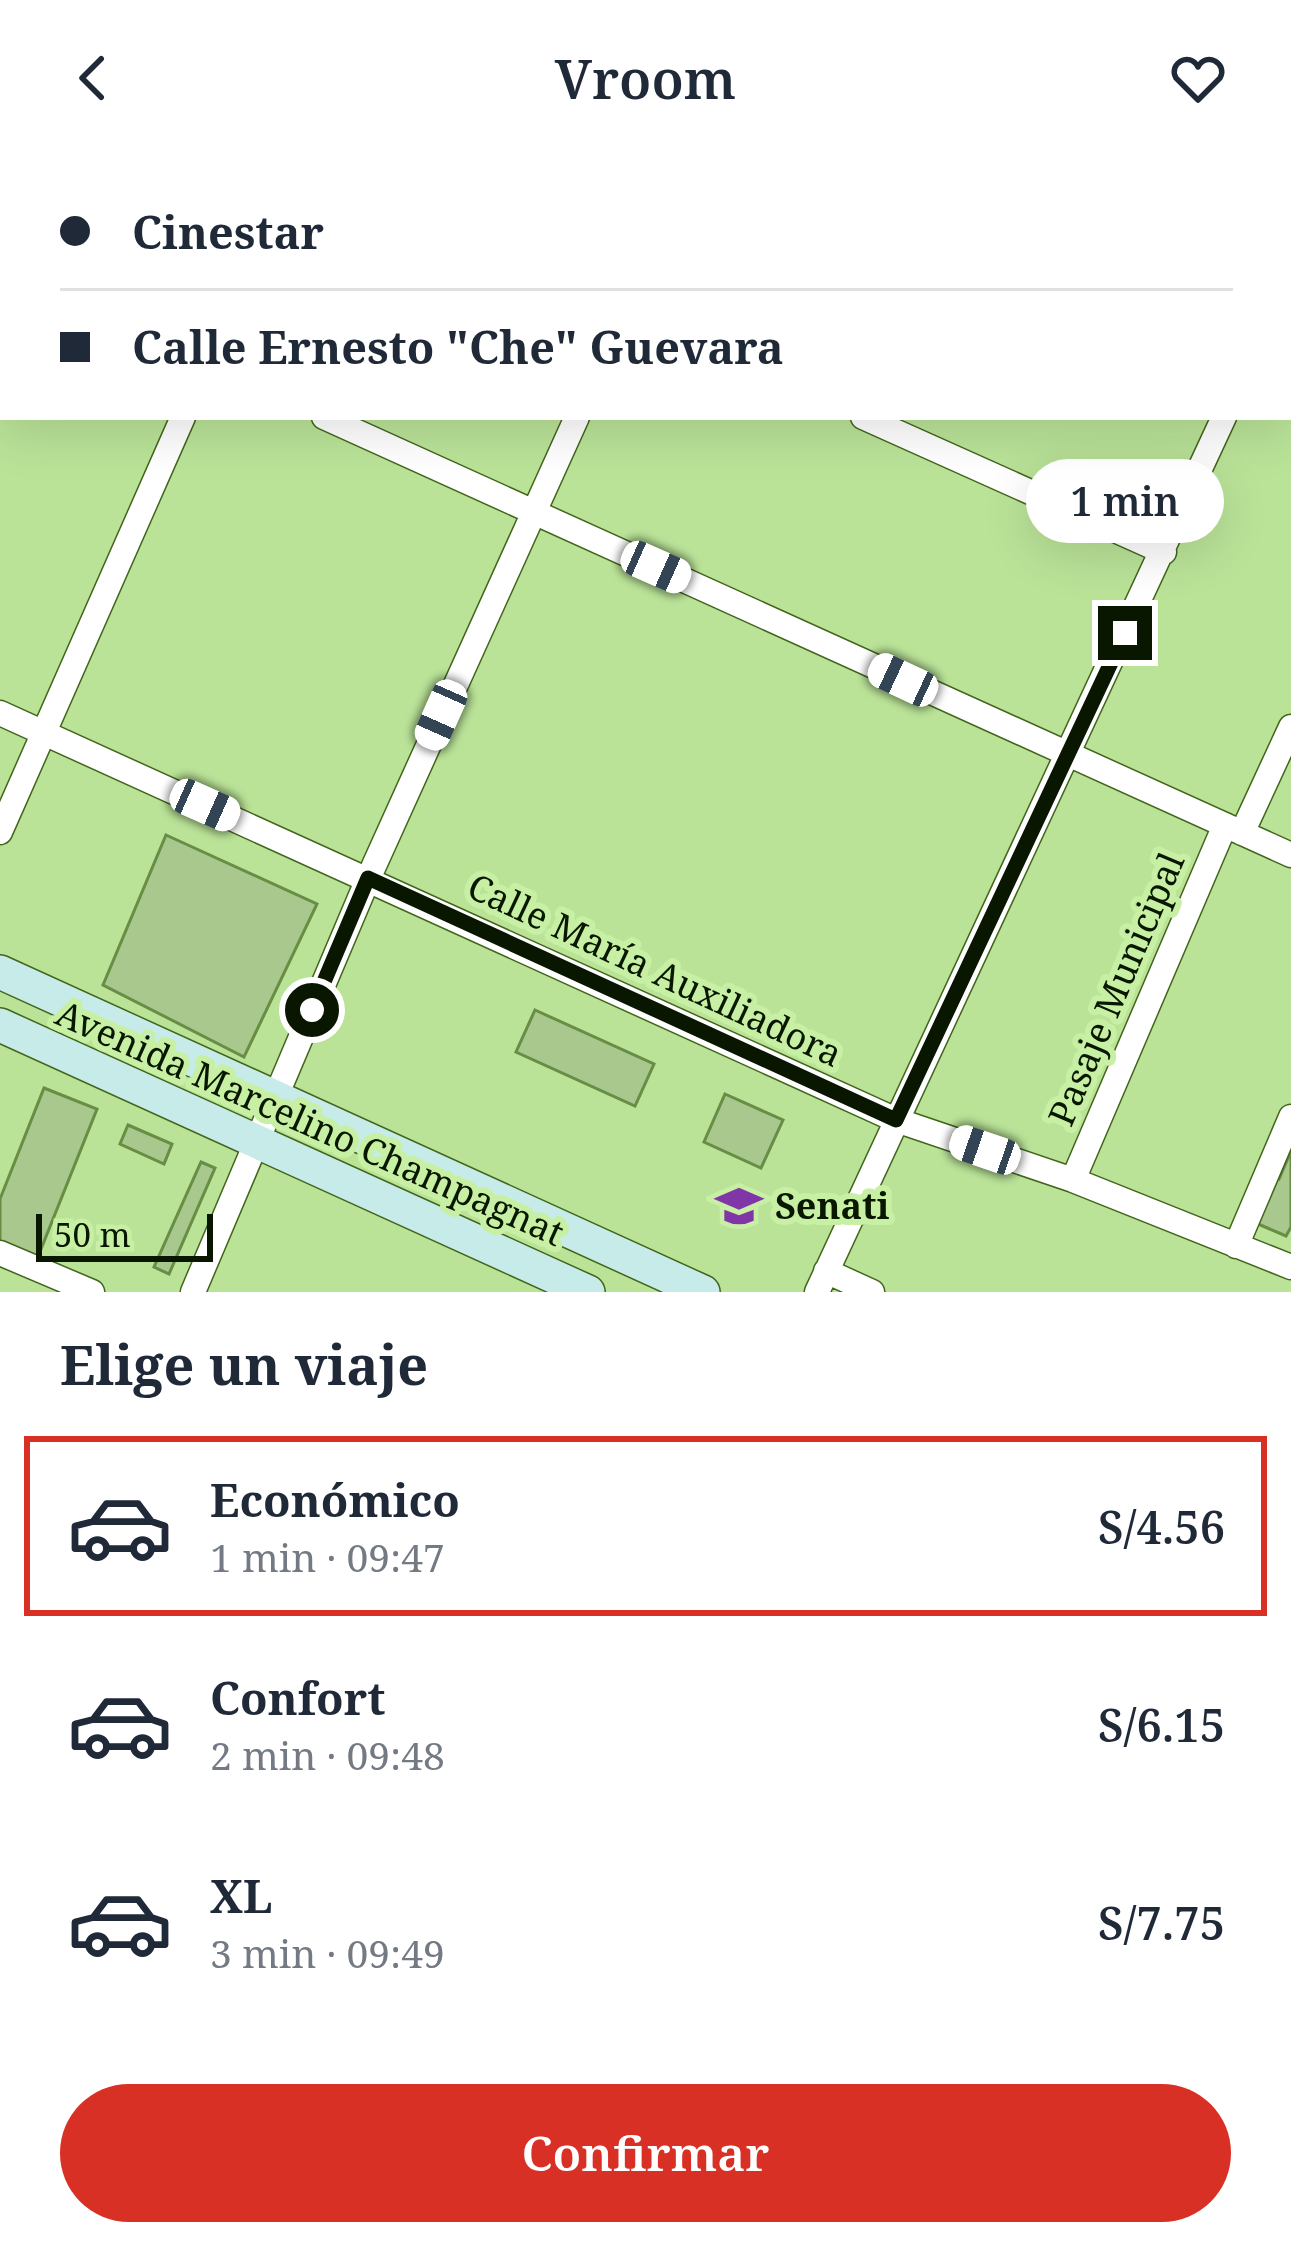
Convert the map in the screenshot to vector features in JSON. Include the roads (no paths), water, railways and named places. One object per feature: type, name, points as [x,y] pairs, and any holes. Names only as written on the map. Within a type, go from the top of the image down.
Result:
[{"type":"main road","name":"Avenida Marcelino Champagnat","points":[[0,973],[703,1292]]},
{"type":"main road","name":"Avenida Marcelino Champagnat","points":[[0,1025],[588,1292]]},
{"type":"street","points":[[0,832],[182,420]]},
{"type":"street","points":[[331,420],[1291,855]]},
{"type":"street","points":[[193,1292],[368,878],[577,420]]},
{"type":"street","points":[[870,420],[1164,552]]},
{"type":"street","points":[[872,1292],[821,1282],[1223,420]]},
{"type":"street","name":"Calle María Auxiliadora","points":[[0,713],[896,1120],[1073,1180],[1291,1268]]},
{"type":"street","name":"Pasaje Municipal","points":[[1073,1180],[1233,829],[1291,727]]},
{"type":"street","points":[[1236,1246],[1291,1117]]},
{"type":"street","points":[[0,1253],[92,1292]]},
{"type":"place","name":"Senati","points":[[739,1206]]}]
